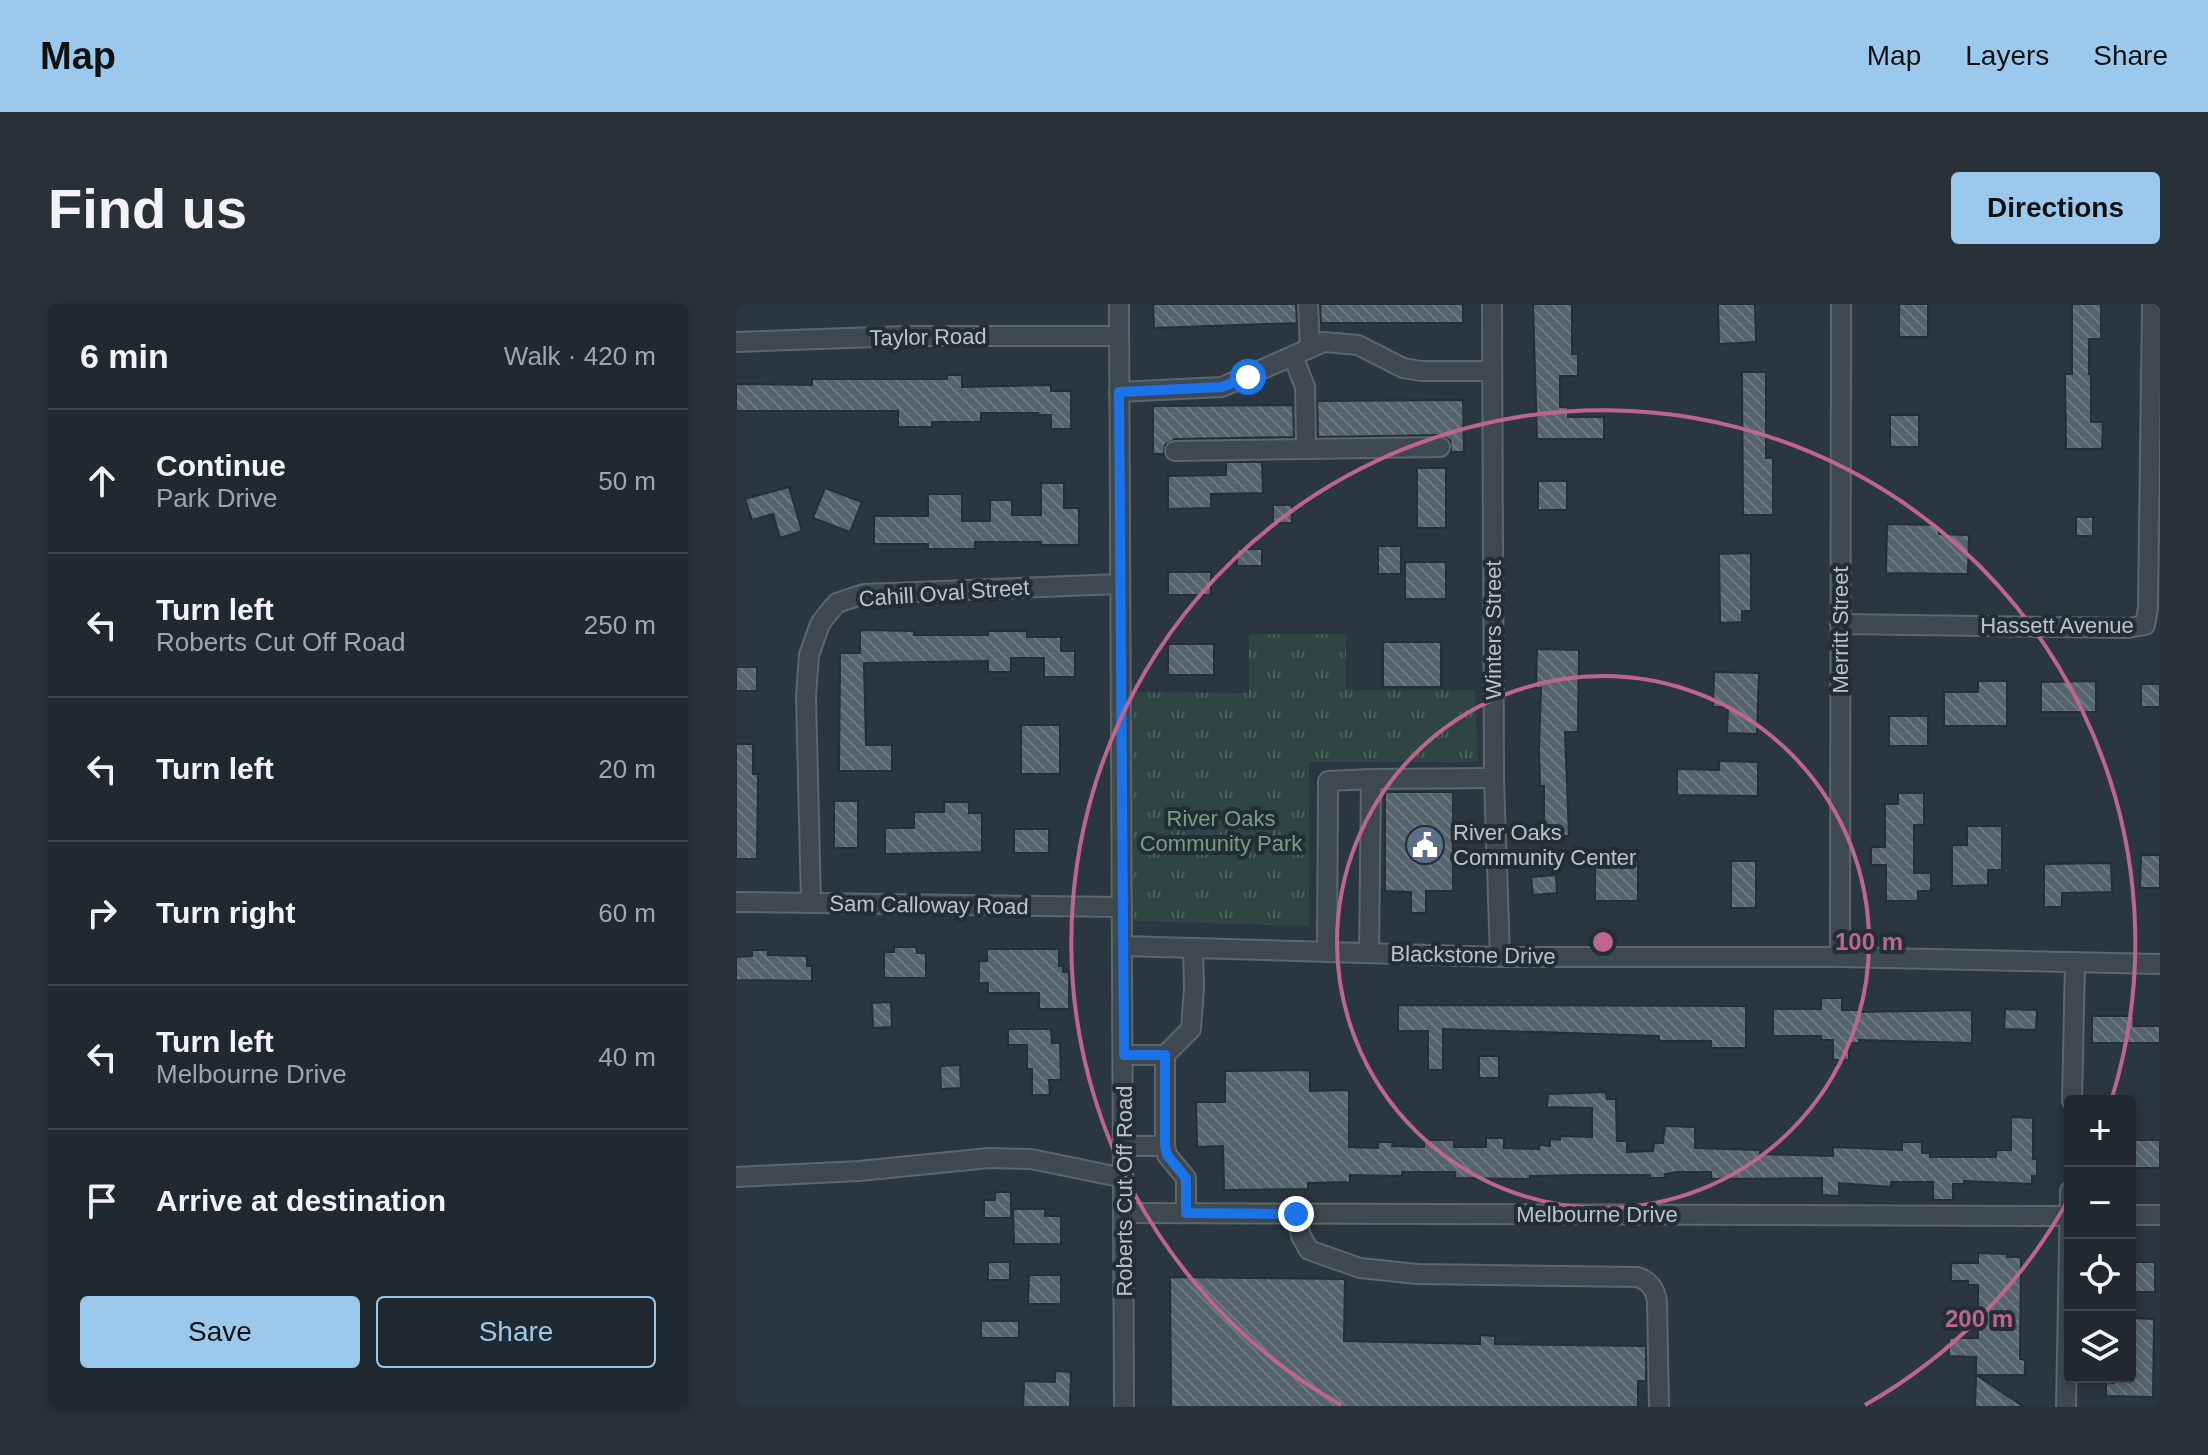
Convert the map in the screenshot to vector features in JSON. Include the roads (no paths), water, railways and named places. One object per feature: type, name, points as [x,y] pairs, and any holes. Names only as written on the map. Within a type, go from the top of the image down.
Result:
[{"type":"street","name":"Roberts Cut Off Road","points":[[1119,304],[1124,1407]]},
{"type":"street","points":[[1308,304],[1310,347]]},
{"type":"street","name":"Winters Street","points":[[1492,304],[1494,778],[1500,957]]},
{"type":"street","name":"Merritt Street","points":[[1840,957],[1841,304]]},
{"type":"street","name":"Hassett Avenue","points":[[1840,624],[2128,628],[2145,625],[2148,608],[2152,304]]},
{"type":"street","name":"Taylor Road","points":[[736,342],[906,336],[1119,336]]},
{"type":"street","points":[[1119,392],[1222,387],[1324,342],[1358,345],[1403,368],[1492,371]]},
{"type":"street","points":[[1293,356],[1305,387],[1306,449]]},
{"type":"street","points":[[1175,451],[1440,447]]},
{"type":"street","name":"Cahill Oval Street","points":[[811,903],[806,696],[809,655],[820,624],[837,603],[864,594],[1120,584]]},
{"type":"street","points":[[1327,952],[1328,781],[1494,778]]},
{"type":"street","points":[[1369,953],[1371,779]]},
{"type":"street","name":"Sam Calloway Road","points":[[736,902],[1122,907]]},
{"type":"street","name":"Blackstone Drive","points":[[1123,946],[1500,957],[1840,957],[2160,964]]},
{"type":"street","points":[[1124,1055],[1165,1055],[1191,1029],[1193,948]]},
{"type":"street","points":[[2072,1095],[2075,963]]},
{"type":"street","points":[[1165,1055],[1165,1146],[1167,1155],[1186,1178],[1186,1213]]},
{"type":"street","points":[[1124,1146],[1165,1146]]},
{"type":"street","points":[[736,1177],[859,1171],[989,1158],[1031,1159],[1124,1178]]},
{"type":"street","name":"Melbourne Drive","points":[[1124,1213],[2064,1216]]},
{"type":"street","points":[[1296,1214],[1301,1236],[1309,1250],[1360,1268],[1417,1274],[1638,1277],[1647,1281],[1655,1291],[1657,1302],[1659,1407]]},
{"type":"street","points":[[2136,1215],[2160,1215]]},
{"type":"street","points":[[2066,1407],[2070,1239]]},
{"type":"place","name":"River Oaks Community Center","points":[[1425,845]]},
{"type":"park label","name":"River Oaks Community Park","points":[[1221,830]]}]
